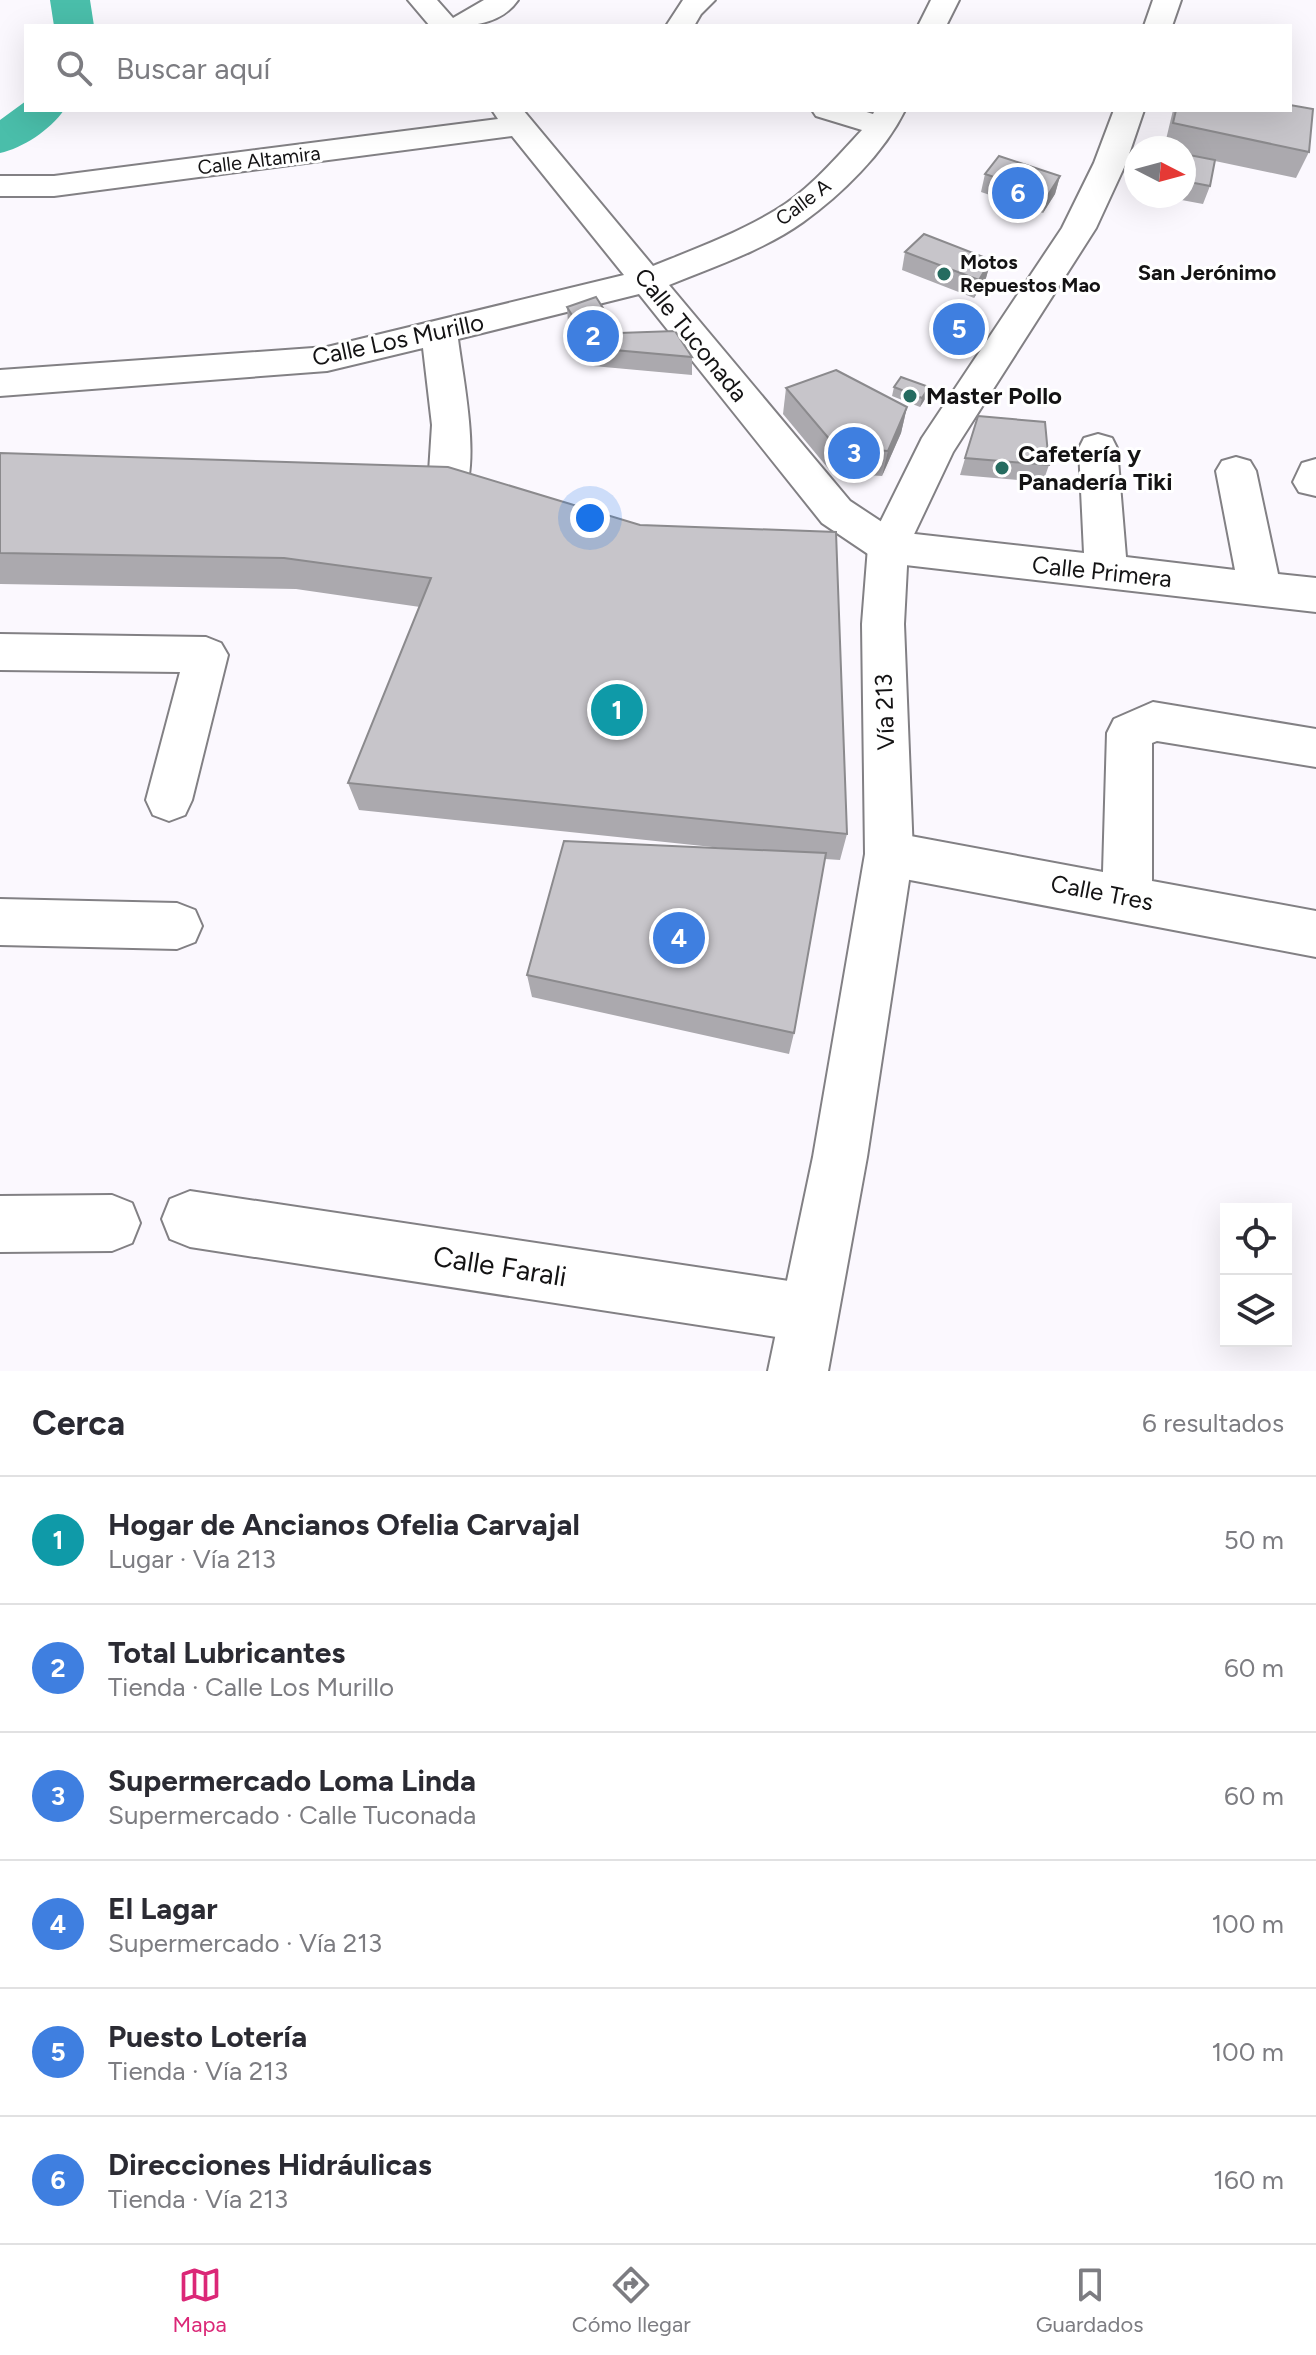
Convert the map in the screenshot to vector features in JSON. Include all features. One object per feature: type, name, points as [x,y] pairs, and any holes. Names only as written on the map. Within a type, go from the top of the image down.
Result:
[{"type":"street","points":[[422,0],[443,24]]},
{"type":"street","points":[[463,24],[504,0]]},
{"type":"street","points":[[681,24],[689,9],[701,0]]},
{"type":"street","points":[[1159,24],[1167,0]]},
{"type":"street","points":[[842,112],[886,118]]},
{"type":"street","name":"Vía 213","points":[[798,1371],[840,1157],[889,854],[883,624],[888,547],[936,448],[1079,228],[1110,163],[1128,112]]},
{"type":"street","name":"Calle Tuconada","points":[[512,118],[836,512],[888,547]]},
{"type":"street","name":"Calle Altamira","points":[[1,186],[54,186],[512,118]]},
{"type":"street","name":"Calle A","points":[[647,281],[723,250],[790,216],[841,172],[886,118]]},
{"type":"street","name":"Calle Los Murillo","points":[[0,383],[327,359],[647,281]]},
{"type":"street","points":[[439,332],[451,425],[448,488]]},
{"type":"street","points":[[1098,448],[1106,572]]},
{"type":"street","points":[[1236,471],[1260,589]]},
{"type":"street","name":"Calle Primera","points":[[888,547],[1316,595]]},
{"type":"street","points":[[0,652],[206,655],[169,800]]},
{"type":"street","points":[[1127,898],[1130,733],[1153,721],[1316,748]]},
{"type":"street","name":"Calle Tres","points":[[889,854],[1316,934]]},
{"type":"street","points":[[0,922],[177,926]]},
{"type":"street","name":"Calle Farali","points":[[190,1219],[809,1313]]},
{"type":"street","points":[[0,1224],[112,1223]]},
{"type":"building","points":[[1292,105],[1313,109],[1309,152],[1173,123],[1176,112],[1292,112]]},
{"type":"building","points":[[999,156],[1060,176],[1048,195],[985,174]]},
{"type":"building","points":[[1196,156],[1215,160],[1210,186],[1196,183]]},
{"type":"building","points":[[924,234],[991,260],[979,280],[905,252]]},
{"type":"building","points":[[596,297],[619,333],[675,331],[692,357],[592,348],[567,307]]},
{"type":"building","points":[[952,312],[976,321],[970,329],[946,320]]},
{"type":"building","points":[[836,370],[907,407],[888,451],[836,447],[786,388]]},
{"type":"building","points":[[901,377],[929,387],[922,398],[894,387]]},
{"type":"building","points":[[978,416],[1045,422],[1049,465],[965,458]]},
{"type":"building","points":[[0,453],[448,467],[640,525],[836,532],[847,834],[348,783],[431,578],[284,558],[0,553]]},
{"type":"building","points":[[564,841],[826,853],[794,1033],[527,975]]},
{"type":"waterway","points":[[70,0],[74,24]]},
{"type":"waterway","points":[[0,140],[39,112]]},
{"type":"place","name":"Direcciones Hidráulicas","points":[[1018,193]]},
{"type":"place","name":"Motos Repuestos Mao","points":[[944,274]]},
{"type":"place","name":"Puesto Lotería","points":[[959,329]]},
{"type":"place","name":"Total Lubricantes","points":[[593,336]]},
{"type":"place","name":"Master Pollo","points":[[910,396]]},
{"type":"place","name":"Supermercado Loma Linda","points":[[854,453]]},
{"type":"place","name":"Cafetería y Panadería Tiki","points":[[1002,468]]},
{"type":"place","name":"Hogar de Ancianos Ofelia Carvajal","points":[[617,710]]},
{"type":"place","name":"El Lagar","points":[[679,938]]},
{"type":"district","name":"San Jerónimo","points":[[1207,272]]}]
